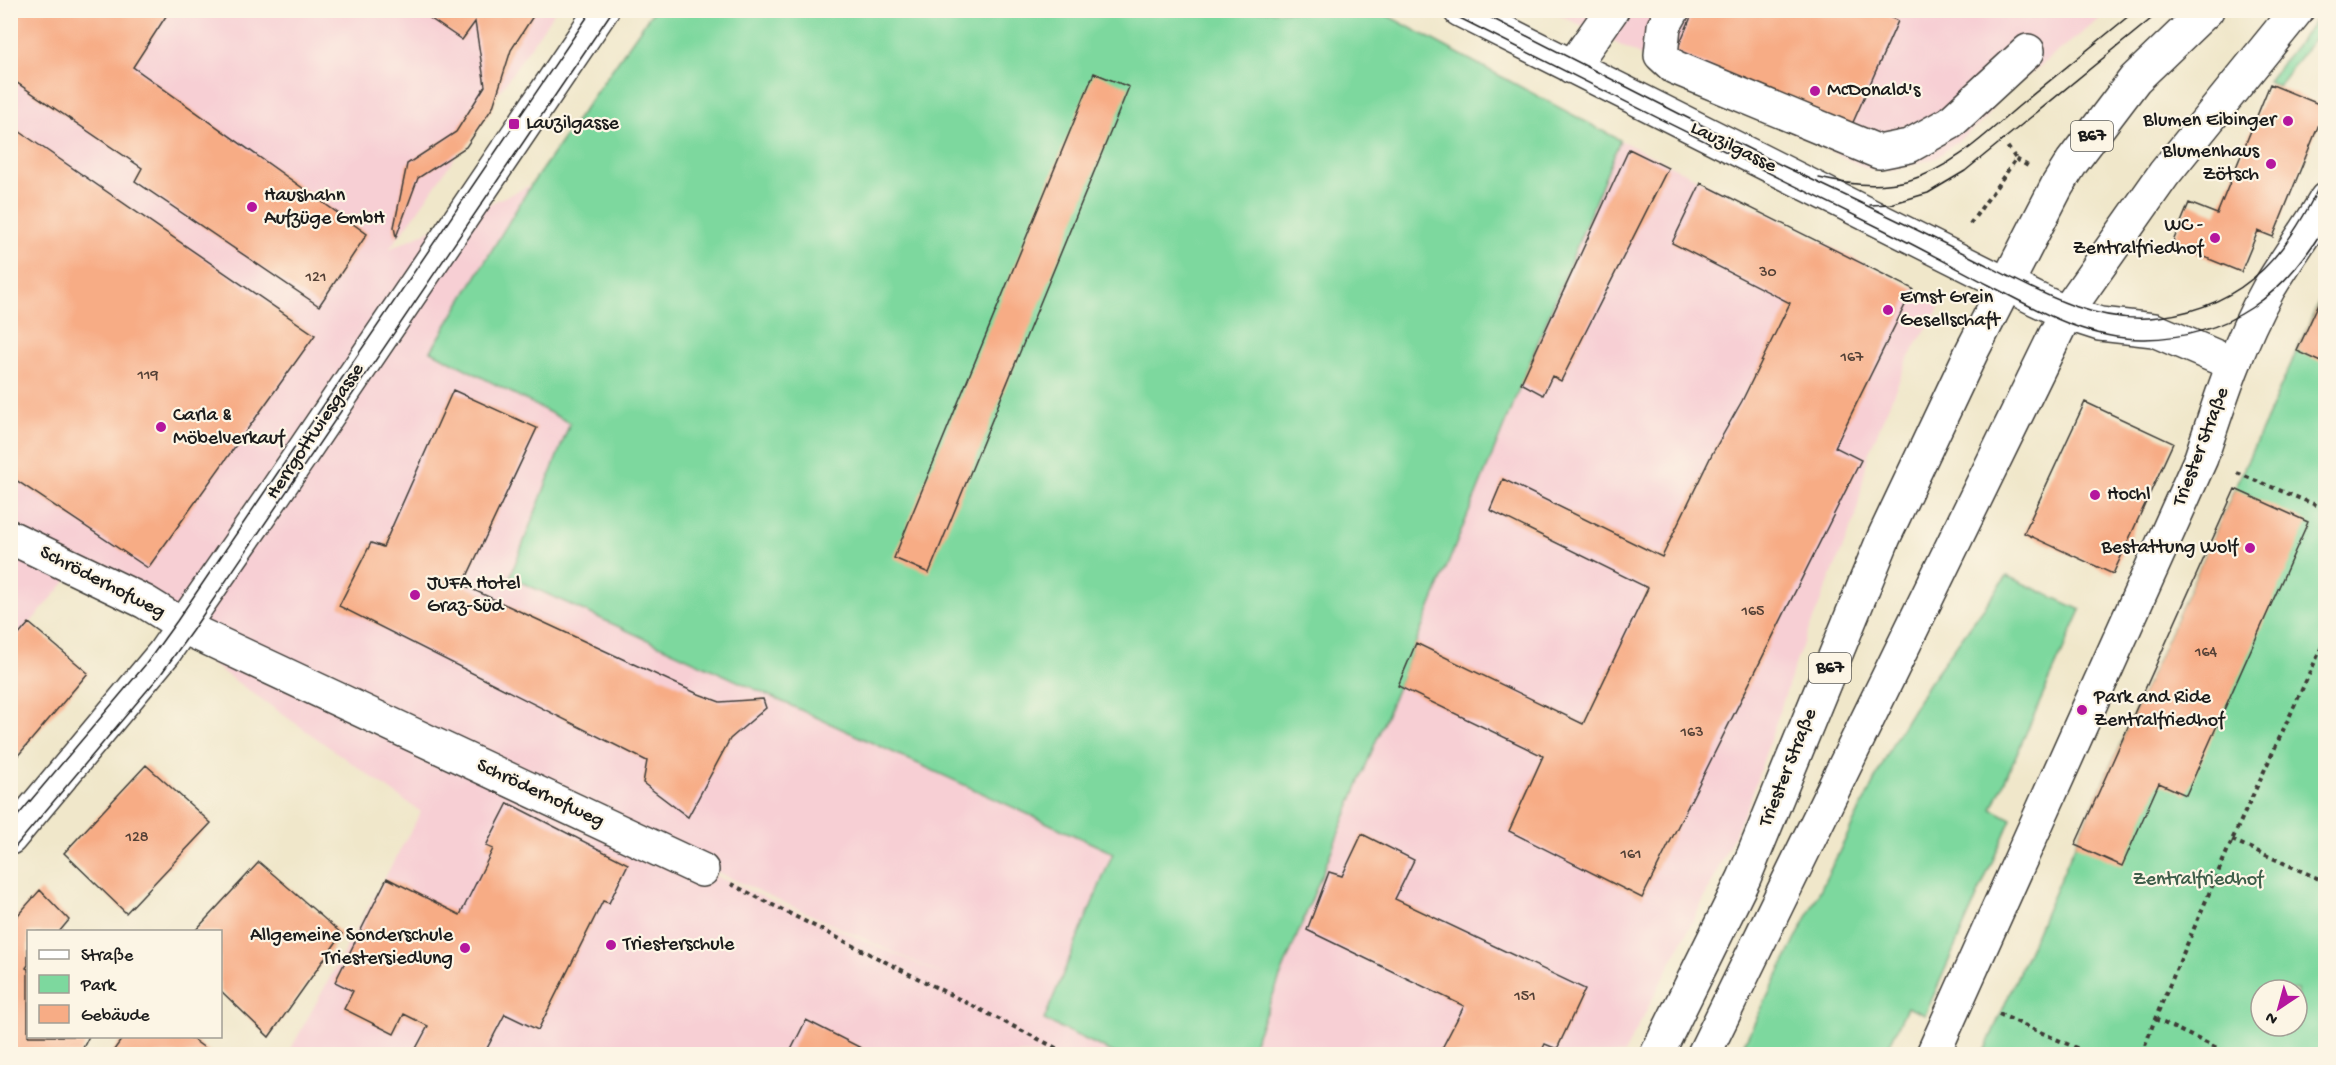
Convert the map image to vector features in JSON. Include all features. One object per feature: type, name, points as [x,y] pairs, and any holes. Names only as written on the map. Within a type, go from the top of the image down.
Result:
[{"type":"street","name":"Herrgottwiesgasse","points":[[10,838],[153,668],[184,625],[602,10]]},
{"type":"street","name":"Lauzilgasse","points":[[1460,10],[2007,284]]},
{"type":"street","points":[[1572,67],[1612,10]]},
{"type":"street","points":[[1673,10],[1664,26],[1660,55],[1674,67],[1879,152],[1909,146],[1950,123],[2028,51]]},
{"type":"street","name":"Triester Straße","points":[[1657,1054],[1744,878],[1884,537],[1972,351],[2007,284],[2072,162],[2135,79],[2207,10]]},
{"type":"street","points":[[1704,1054],[2066,313],[2164,174],[2297,10]]},
{"type":"street","name":"Triester Straße","points":[[1932,1054],[2201,458],[2233,364],[2270,287],[2306,233],[2325,199]]},
{"type":"street","name":"Triester Straße","points":[[2007,284],[2066,313],[2100,324],[2154,330],[2233,364]]},
{"type":"street","name":"Schröderhofweg","points":[[10,537],[145,602],[184,625],[702,870]]},
{"type":"path","points":[[1970,224],[2016,159],[2007,146]]},
{"type":"path","points":[[2237,473],[2325,509]]},
{"type":"path","points":[[2142,1054],[2232,840],[2325,638]]},
{"type":"path","points":[[2232,840],[2325,882]]},
{"type":"path","points":[[702,870],[1068,1054]]},
{"type":"path","points":[[1998,1014],[2090,1054]]},
{"type":"path","points":[[2155,1019],[2230,1054]]},
{"type":"shaded area","points":[[11,11],[555,11],[415,215],[389,249],[531,185],[431,351],[570,423],[510,577],[1113,853],[1044,1020],[1116,1054],[288,1054],[421,812],[77,569],[11,645]],"holes":[[[507,777],[968,986],[702,870]]]},
{"type":"shaded area","points":[[1552,11],[2110,11],[1997,100],[1986,119],[1936,158],[1891,171],[1865,168]]},
{"type":"shaded area","points":[[1620,140],[1942,303],[1909,357],[1868,455],[1856,516],[1798,656],[1749,803],[1700,907],[1624,1054],[1249,1054]]},
{"type":"green space","points":[[2324,10],[2325,42],[2316,36],[2278,86],[2268,81]]},
{"type":"green space","points":[[653,11],[1379,11],[1620,140],[1249,1054],[1116,1054],[1044,1020],[1113,853],[510,577],[570,423],[431,351],[531,185]]},
{"type":"green space","name":"Zentralfriedhof","points":[[2325,288],[2325,1054],[1983,1054],[2075,845]]},
{"type":"green space","points":[[2007,576],[2081,610],[1992,809],[2011,819],[1925,1015],[1907,1007],[1885,1054],[1739,1054],[1896,737],[1928,684]]},
{"type":"building","name":"Haushahn Aufzüge GmbH","points":[[10,10],[170,10],[133,67],[367,234],[319,306],[135,181],[142,168],[10,78]]},
{"type":"building","points":[[418,10],[537,10],[511,50],[493,107],[466,147],[418,178],[396,237],[394,227],[407,164],[456,132],[485,86],[475,22],[462,40]]},
{"type":"building","name":"McDonald's","points":[[1694,10],[1874,10],[1898,21],[1850,129],[1676,52]]},
{"type":"building","points":[[1094,73],[1129,87],[929,573],[894,558]]},
{"type":"building","points":[[2270,84],[2326,107],[2273,237],[2258,231],[2241,272],[2172,244],[2189,203],[2217,214]]},
{"type":"building","points":[[10,125],[315,335],[148,568],[10,476]]},
{"type":"building","points":[[1629,149],[1668,168],[1561,381],[1552,376],[1543,395],[1521,383]]},
{"type":"building","points":[[1701,183],[1913,289],[1835,447],[1861,460],[1642,898],[1509,831],[1543,756],[1398,686],[1416,643],[1583,724],[1648,588],[1490,510],[1503,479],[1662,557],[1790,303],[1672,243]]},
{"type":"building","points":[[2326,288],[2326,364],[2297,351]]},
{"type":"building","name":"JUFA Hotel Graz-Süd","points":[[453,390],[537,428],[463,585],[696,693],[720,702],[763,699],[766,708],[730,739],[688,817],[643,783],[647,761],[339,606],[371,543],[383,547]]},
{"type":"building","name":"Hochl","points":[[2085,402],[2173,443],[2113,574],[2024,533]]},
{"type":"building","points":[[2235,489],[2308,522],[2186,795],[2159,783],[2122,866],[2075,845]]},
{"type":"building","points":[[29,623],[88,673],[10,765],[10,645]]},
{"type":"building","points":[[146,765],[211,823],[126,913],[64,853]]},
{"type":"building","name":"Allgemeine Sonderschule Triestersiedlung","points":[[508,803],[628,864],[609,903],[603,901],[538,1030],[505,1014],[484,1054],[413,1054],[428,1026],[404,1014],[394,1034],[344,1009],[353,991],[335,982],[387,878],[460,915],[493,849],[486,846]]},
{"type":"building","points":[[1362,834],[1414,860],[1395,899],[1585,989],[1557,1049],[1545,1044],[1540,1054],[1439,1054],[1464,1006],[1307,930],[1329,872],[1342,876]]},
{"type":"building","points":[[259,862],[342,934],[269,1037],[222,992],[222,930],[196,930]]},
{"type":"building","points":[[40,890],[69,920],[61,930],[27,930],[27,1038],[88,1038],[80,1054],[10,1054],[10,924]]},
{"type":"building","points":[[806,1020],[869,1052],[868,1054],[789,1054]]},
{"type":"building","points":[[123,1038],[191,1038],[213,1054],[111,1054]]},
{"type":"tram line","points":[[10,825],[146,664],[177,621],[592,10]]},
{"type":"tram line","points":[[10,853],[161,674],[192,631],[613,10]]},
{"type":"tram line","points":[[1444,10],[2026,304],[2064,322],[2103,334],[2144,339],[2175,337],[2203,331],[2228,321],[2251,308],[2273,291],[2292,272],[2326,224]]},
{"type":"tram line","points":[[1476,10],[1781,165],[2039,292],[2086,310],[2110,316],[2159,317],[2191,311],[2218,301],[2242,287],[2282,249],[2298,226],[2326,172]]},
{"type":"tram line","points":[[1819,178],[1853,184],[1876,185],[1910,180],[1925,175],[1954,159],[1981,139],[2136,10]]},
{"type":"tram line","points":[[1870,205],[1891,204],[1928,193],[1965,171],[2162,10]]},
{"type":"place","name":"McDonald's","points":[[1815,91]]},
{"type":"place","name":"Blumen Eibinger","points":[[2288,121]]},
{"type":"place","name":"Lauzilgasse","points":[[514,124]]},
{"type":"place","name":"Blumenhaus Zötsch","points":[[2271,164]]},
{"type":"place","name":"Haushahn Aufzüge GmbH","points":[[252,207]]},
{"type":"place","name":"WC - Zentralfriedhof","points":[[2215,238]]},
{"type":"place","name":"Ernst Grein Gesellschaft","points":[[1888,310]]},
{"type":"place","name":"Carla & Möbelverkauf","points":[[161,427]]},
{"type":"place","name":"Hochl","points":[[2095,495]]},
{"type":"place","name":"Bestattung Wolf","points":[[2250,548]]},
{"type":"place","name":"JUFA Hotel Graz-Süd","points":[[415,595]]},
{"type":"place","name":"Park and Ride Zentralfriedhof","points":[[2082,710]]},
{"type":"place","name":"Triesterschule","points":[[611,945]]},
{"type":"place","name":"Allgemeine Sonderschule Triestersiedlung","points":[[465,948]]}]
